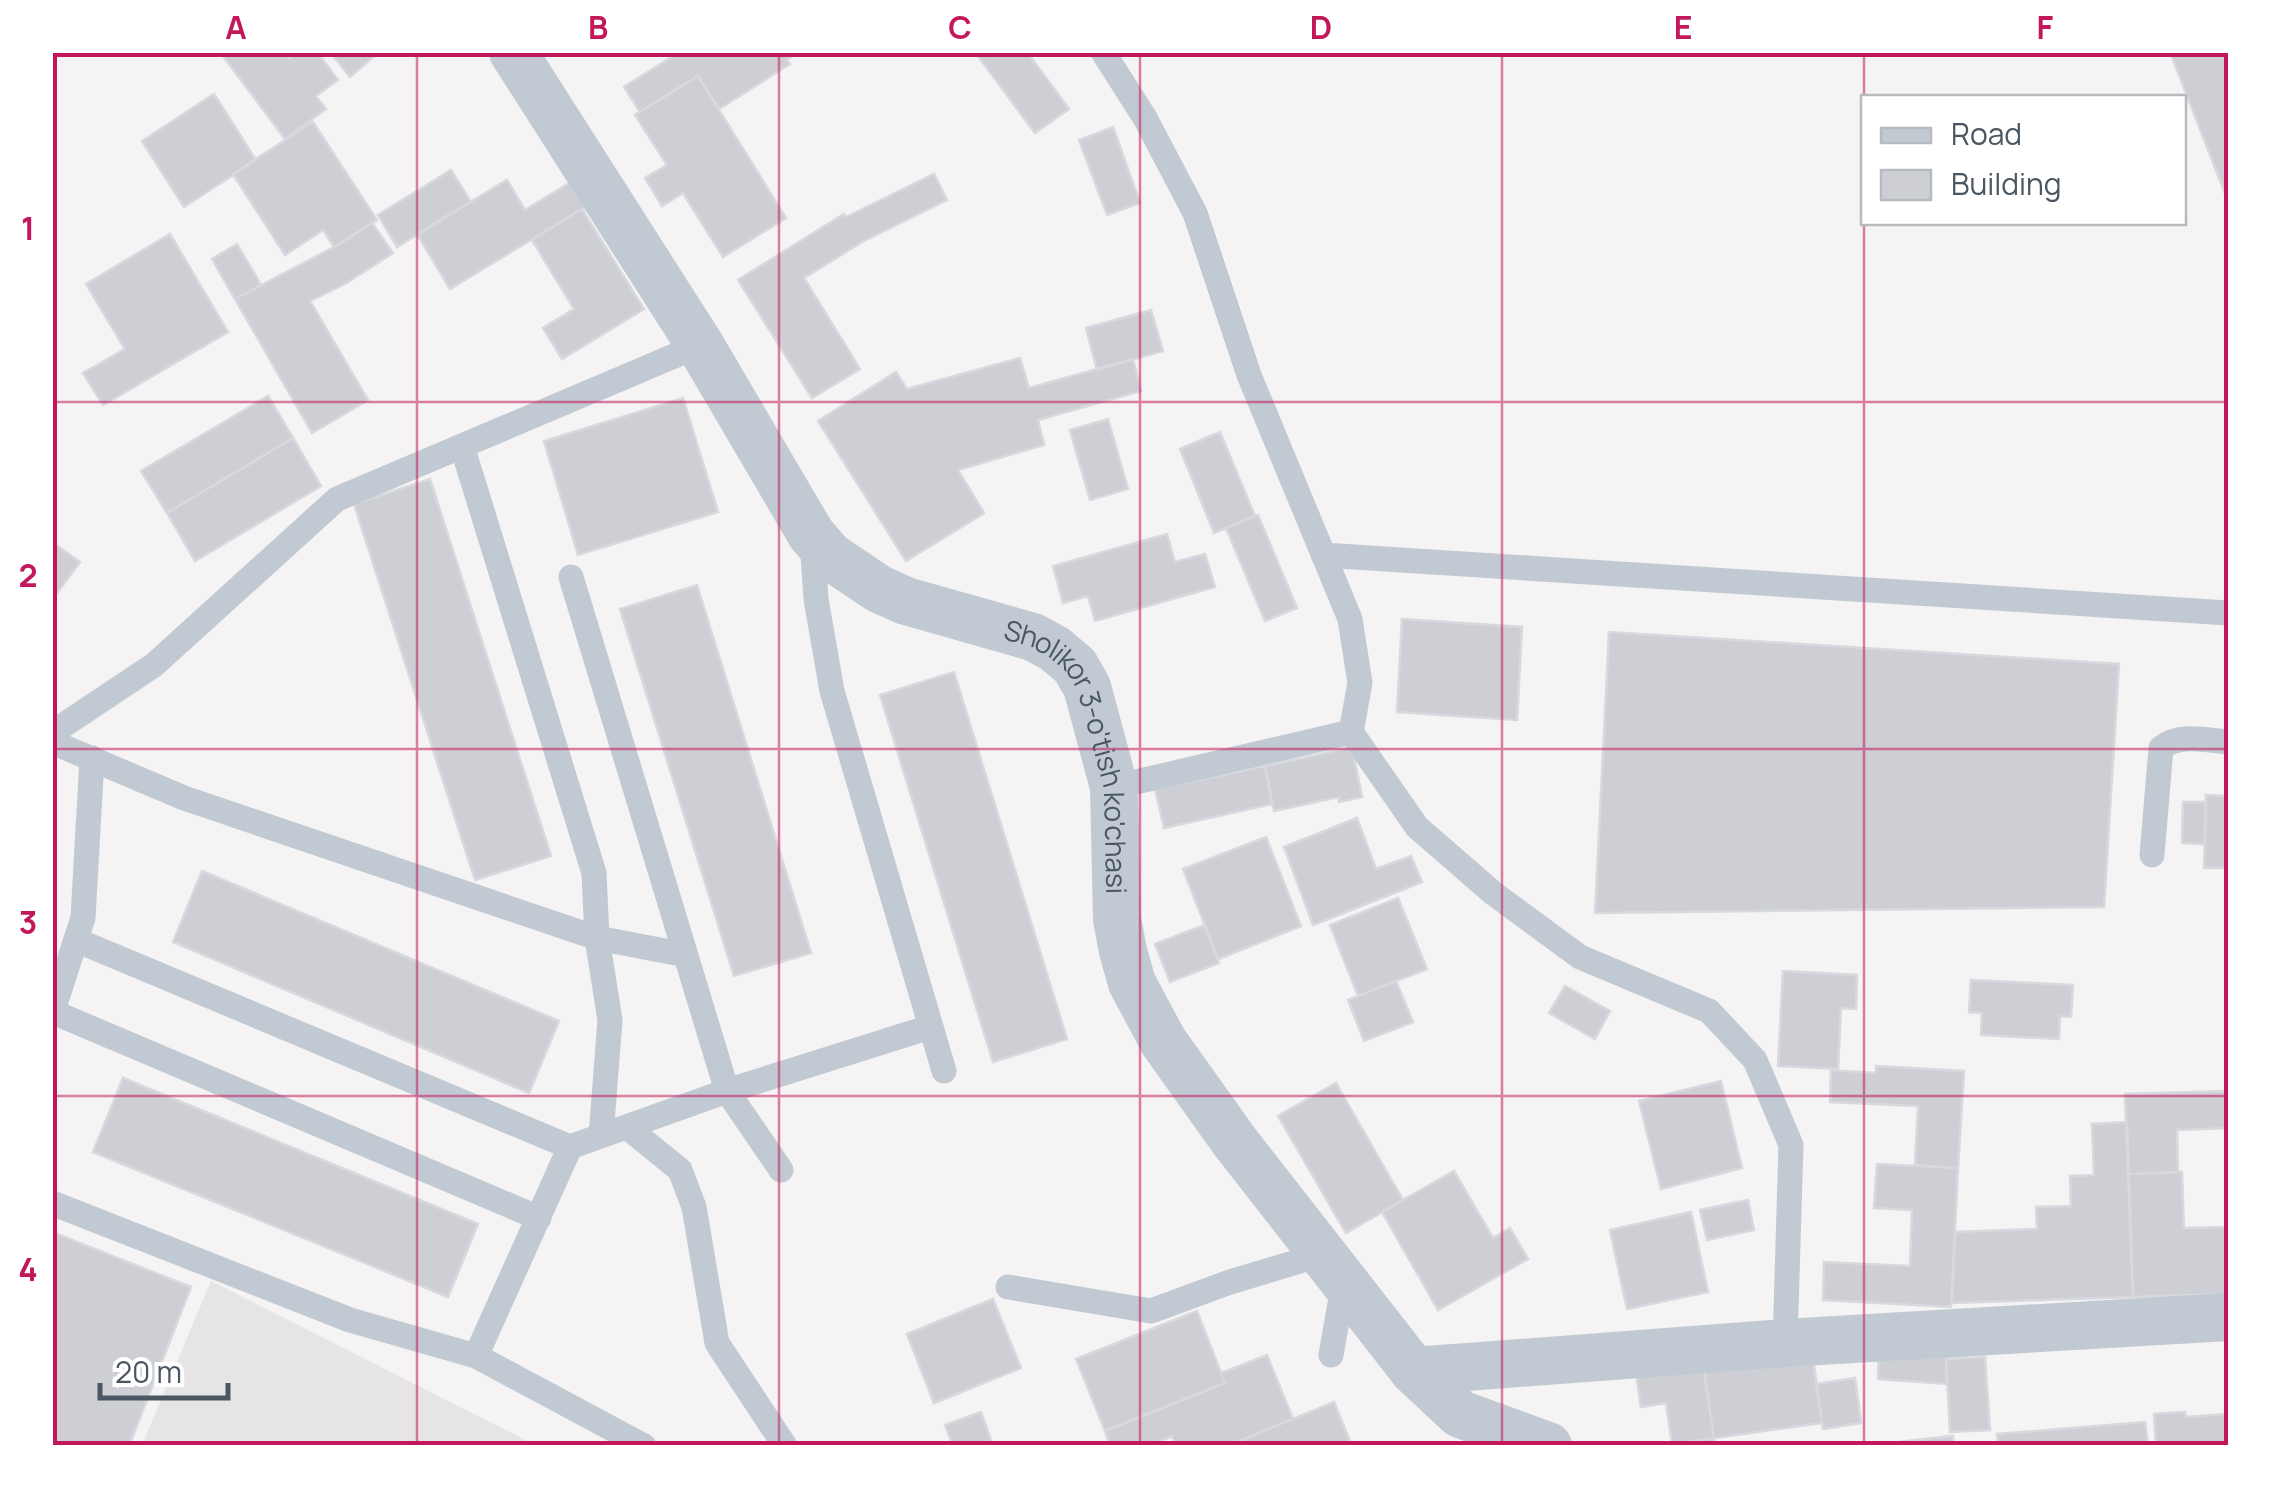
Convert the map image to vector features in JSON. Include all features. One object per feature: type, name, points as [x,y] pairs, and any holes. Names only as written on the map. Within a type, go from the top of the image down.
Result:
[{"type":"street","name":"Sholikor 3-o'tish ko'chasi","points":[[513,52],[700,345],[811,534],[830,556],[878,588],[906,600],[1033,637],[1075,666],[1087,688],[1114,787],[1117,919],[1132,984],[1163,1041],[1235,1142],[1414,1372],[1460,1414],[1548,1446]]},
{"type":"street","points":[[1414,1372],[1786,1343],[2228,1317]]},
{"type":"lane","points":[[1103,52],[1145,118],[1195,213],[1249,374],[1350,620],[1360,683],[1352,732],[1417,827],[1494,892],[1580,958],[1709,1011],[1756,1060],[1791,1145],[1786,1343]]},
{"type":"lane","points":[[52,733],[154,665],[336,499],[700,345]]},
{"type":"lane","points":[[462,446],[594,873],[597,938],[610,1020],[601,1136]]},
{"type":"lane","points":[[811,534],[816,599],[832,691],[944,1071]]},
{"type":"lane","points":[[1323,555],[2228,613]]},
{"type":"lane","points":[[571,577],[727,1091],[781,1170]]},
{"type":"lane","points":[[1114,787],[1352,732]]},
{"type":"lane","points":[[2152,855],[2161,748],[2182,738],[2228,742]]},
{"type":"lane","points":[[52,742],[184,798],[597,938],[686,955]]},
{"type":"lane","points":[[92,758],[83,918],[53,1012],[539,1218]]},
{"type":"lane","points":[[76,940],[570,1147],[727,1091],[930,1026]]},
{"type":"lane","points":[[627,1126],[680,1170],[694,1208],[717,1344],[785,1446]]},
{"type":"lane","points":[[476,1356],[570,1147]]},
{"type":"lane","points":[[52,1203],[350,1320],[476,1356],[644,1446]]},
{"type":"lane","points":[[1008,1288],[1151,1311],[1230,1282],[1333,1268],[1330,1355]]},
{"type":"shaded area","points":[[211,1281],[535,1445],[142,1445]]},
{"type":"building","points":[[220,52],[284,52],[289,59],[297,52],[317,52],[338,80],[316,96],[326,109],[285,139]]},
{"type":"building","points":[[330,52],[379,52],[350,77]]},
{"type":"building","points":[[680,52],[799,52],[787,60],[790,64],[719,109],[698,76],[640,112],[624,87]]},
{"type":"building","points":[[975,52],[1027,52],[1069,109],[1035,133]]},
{"type":"building","points":[[2170,52],[2228,52],[2228,201]]},
{"type":"building","points":[[698,76],[786,218],[723,257],[683,193],[662,206],[645,178],[667,165],[635,115]]},
{"type":"building","points":[[214,94],[256,160],[184,207],[142,141]]},
{"type":"building","points":[[313,122],[377,220],[334,247],[323,230],[285,255],[233,174]]},
{"type":"building","points":[[1113,127],[1140,203],[1107,215],[1079,140]]},
{"type":"building","points":[[451,170],[471,202],[397,247],[378,215]]},
{"type":"building","points":[[934,174],[947,200],[862,242],[804,278],[860,369],[812,398],[738,280],[844,214],[846,217]]},
{"type":"building","points":[[507,180],[525,210],[571,182],[585,207],[450,289],[417,234]]},
{"type":"building","points":[[582,209],[644,309],[562,359],[543,328],[574,309],[532,240]]},
{"type":"building","points":[[372,223],[393,253],[310,301],[368,400],[312,433],[235,299]]},
{"type":"building","points":[[170,234],[228,332],[103,405],[83,373],[125,349],[86,284]]},
{"type":"building","points":[[237,244],[261,285],[235,299],[212,259]]},
{"type":"building","points":[[1151,310],[1163,351],[1097,370],[1086,328]]},
{"type":"building","points":[[1020,358],[1029,388],[1133,359],[1141,391],[1038,420],[1044,445],[958,470],[984,513],[906,561],[818,421],[896,372],[907,389]]},
{"type":"building","points":[[268,396],[293,438],[167,513],[141,471]]},
{"type":"building","points":[[683,398],[718,512],[578,555],[544,441]]},
{"type":"building","points":[[1108,419],[1128,489],[1090,500],[1070,430]]},
{"type":"building","points":[[1220,432],[1255,516],[1214,533],[1180,449]]},
{"type":"building","points":[[293,438],[321,486],[195,561],[167,513]]},
{"type":"building","points":[[430,479],[551,856],[475,880],[354,504]]},
{"type":"building","points":[[1258,515],[1297,608],[1265,621],[1226,528]]},
{"type":"building","points":[[1167,534],[1175,562],[1205,554],[1215,587],[1095,621],[1088,596],[1063,603],[1053,566]]},
{"type":"building","points":[[52,542],[80,562],[52,600]]},
{"type":"building","points":[[697,585],[811,953],[734,976],[620,609]]},
{"type":"building","points":[[1402,619],[1522,627],[1517,720],[1397,712]]},
{"type":"building","points":[[1609,632],[2119,664],[2104,907],[1595,913]]},
{"type":"building","points":[[954,672],[1067,1039],[993,1062],[880,695]]},
{"type":"building","points":[[1352,747],[1362,797],[1339,802],[1339,797],[1274,811],[1265,766]]},
{"type":"building","points":[[1265,766],[1272,804],[1164,828],[1155,789]]},
{"type":"building","points":[[2206,795],[2228,796],[2228,868],[2204,868]]},
{"type":"building","points":[[2183,802],[2206,802],[2205,844],[2182,843]]},
{"type":"building","points":[[1357,818],[1376,869],[1411,856],[1422,882],[1313,925],[1284,847]]},
{"type":"building","points":[[1266,837],[1301,926],[1218,959],[1183,869]]},
{"type":"building","points":[[202,871],[559,1021],[529,1093],[173,942]]},
{"type":"building","points":[[1398,898],[1427,969],[1358,996],[1330,925]]},
{"type":"building","points":[[1204,925],[1219,963],[1170,982],[1155,944]]},
{"type":"building","points":[[1783,971],[1857,975],[1856,1009],[1841,1008],[1838,1069],[1778,1066]]},
{"type":"building","points":[[1971,980],[2073,985],[2071,1017],[2060,1016],[2059,1039],[1981,1035],[1982,1013],[1969,1012]]},
{"type":"building","points":[[1396,981],[1413,1022],[1364,1041],[1348,1000]]},
{"type":"building","points":[[1565,986],[1610,1011],[1595,1039],[1549,1013]]},
{"type":"building","points":[[1876,1066],[1964,1071],[1958,1168],[1915,1165],[1918,1106],[1830,1102],[1831,1070],[1876,1073]]},
{"type":"building","points":[[123,1078],[478,1224],[448,1297],[93,1152]]},
{"type":"building","points":[[1721,1081],[1742,1168],[1661,1189],[1639,1101]]},
{"type":"building","points":[[1336,1083],[1403,1200],[1346,1233],[1278,1116]]},
{"type":"building","points":[[2228,1091],[2228,1128],[2177,1130],[2178,1172],[2128,1174],[2125,1094]]},
{"type":"building","points":[[2127,1122],[2133,1297],[1952,1303],[1955,1232],[2037,1229],[2036,1207],[2071,1206],[2070,1176],[2094,1175],[2092,1124]]},
{"type":"building","points":[[1877,1164],[1958,1168],[1951,1307],[1823,1300],[1824,1262],[1910,1266],[1912,1210],[1874,1208]]},
{"type":"building","points":[[1454,1171],[1493,1238],[1510,1228],[1528,1259],[1438,1310],[1382,1212]]},
{"type":"building","points":[[2182,1172],[2184,1228],[2228,1227],[2228,1294],[2133,1297],[2128,1174]]},
{"type":"building","points":[[1748,1200],[1754,1230],[1707,1240],[1700,1210]]},
{"type":"building","points":[[1691,1212],[1708,1292],[1627,1309],[1610,1230]]},
{"type":"building","points":[[52,1232],[191,1287],[129,1446],[52,1446]]},
{"type":"building","points":[[993,1299],[1021,1368],[934,1403],[907,1334]]},
{"type":"building","points":[[1197,1311],[1225,1383],[1105,1431],[1076,1359]]},
{"type":"building","points":[[1879,1349],[1949,1354],[1947,1384],[1878,1379]]},
{"type":"building","points":[[1812,1350],[1822,1423],[1714,1438],[1703,1365]]},
{"type":"building","points":[[1267,1355],[1293,1419],[1227,1446],[1176,1446],[1172,1436],[1149,1446],[1110,1446],[1105,1431],[1225,1383],[1221,1373]]},
{"type":"building","points":[[1985,1357],[1990,1430],[1950,1432],[1946,1359]]},
{"type":"building","points":[[1702,1358],[1714,1438],[1672,1444],[1666,1403],[1641,1407],[1635,1367]]},
{"type":"building","points":[[1855,1378],[1861,1423],[1823,1429],[1816,1384]]},
{"type":"building","points":[[1334,1402],[1351,1444],[1227,1446],[1293,1419]]},
{"type":"building","points":[[981,1412],[993,1446],[953,1446],[945,1425]]},
{"type":"building","points":[[2185,1412],[2186,1417],[2228,1414],[2228,1446],[2156,1446],[2154,1414]]},
{"type":"building","points":[[2145,1422],[2148,1446],[1998,1446],[1997,1434]]},
{"type":"building","points":[[1953,1436],[1954,1446],[1862,1446]]},
{"type":"building","points":[[1714,1438],[1715,1446],[1666,1446],[1666,1445]]}]
